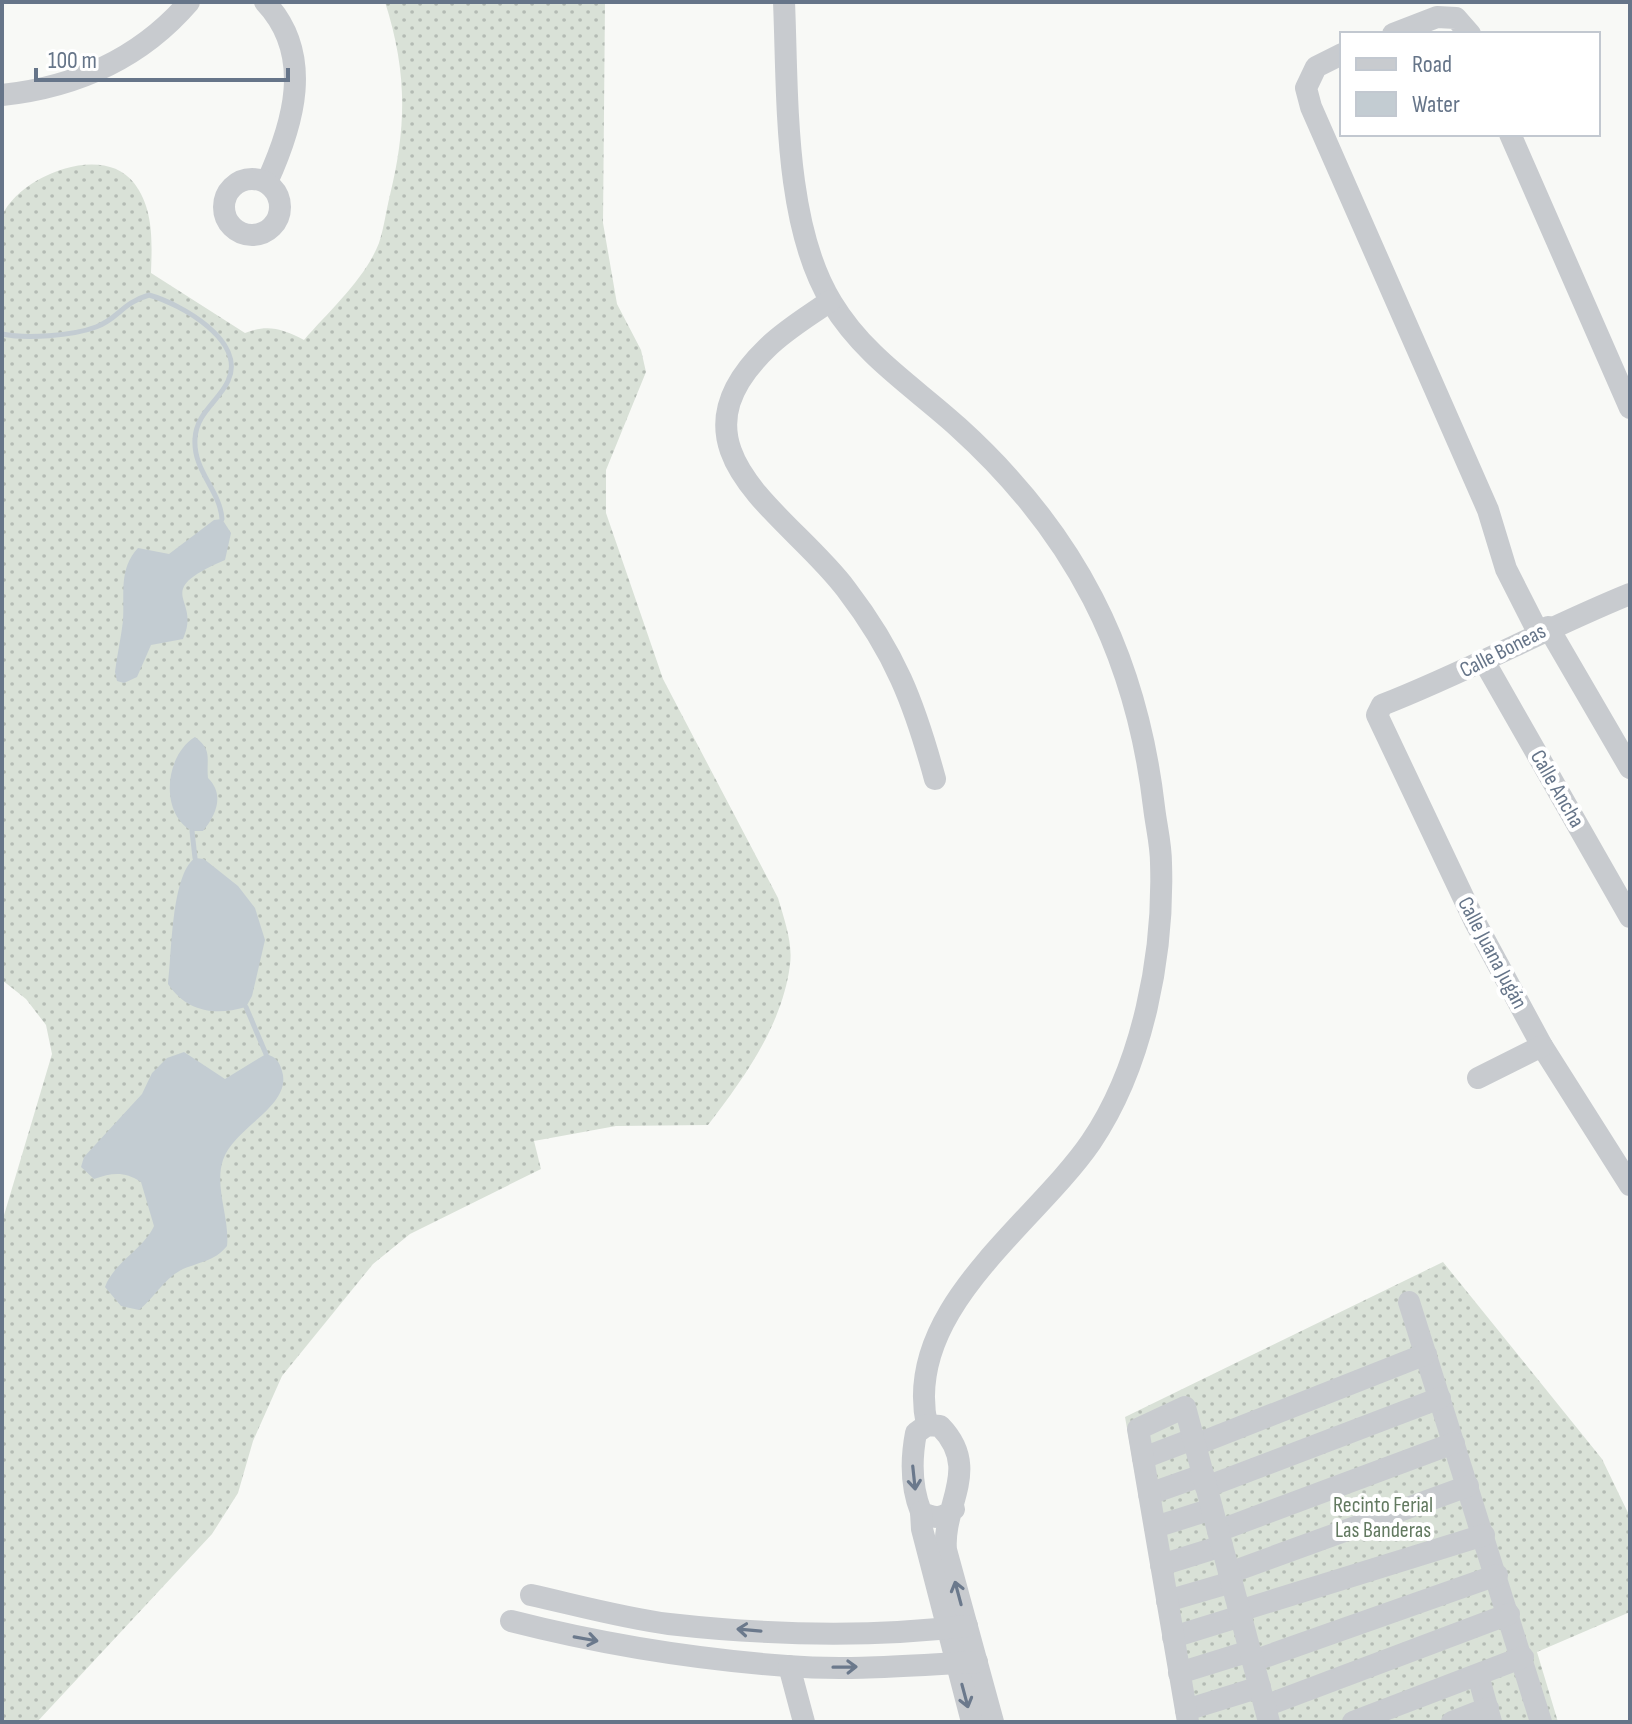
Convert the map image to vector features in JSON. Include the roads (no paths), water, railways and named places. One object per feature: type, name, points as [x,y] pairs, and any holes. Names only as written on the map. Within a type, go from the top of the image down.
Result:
[{"type":"street","points":[[2,95],[56,87],[103,69],[146,44],[189,2]]},
{"type":"street","points":[[265,2],[286,37],[295,68],[288,135],[267,182]]},
{"type":"street","points":[[784,2],[792,176],[812,257],[830,301],[860,342],[896,378],[957,426],[1008,477],[1060,540],[1098,608],[1133,691],[1147,750],[1162,861],[1155,962],[1130,1064],[1092,1140],[1047,1198],[988,1260],[952,1307],[925,1365],[922,1403],[927,1425]]},
{"type":"street","points":[[1398,32],[1437,17],[1456,18],[1468,32]]},
{"type":"street","points":[[1340,55],[1316,67],[1306,88],[1311,107],[1488,510],[1506,569],[1630,768]]},
{"type":"street","points":[[1511,136],[1630,408]]},
{"type":"street","points":[[830,301],[768,347],[740,377],[727,405],[726,435],[733,461],[752,488],[843,585],[884,640],[915,705],[935,779]]},
{"type":"street","name":"Calle Boneas","points":[[1378,709],[1484,661],[1543,630],[1630,594]]},
{"type":"street","name":"Calle Ancha","points":[[1484,661],[1630,917]]},
{"type":"street","name":"Calle Juana Jugán","points":[[1378,709],[1377,715],[1428,829],[1542,1046],[1622,1152],[1630,1185]]},
{"type":"street","points":[[1478,1078],[1542,1046]]},
{"type":"street","points":[[1409,1302],[1541,1722]]},
{"type":"street","points":[[1143,1458],[1194,1442],[1426,1354]]},
{"type":"street","points":[[1149,1494],[1205,1481],[1440,1398]]},
{"type":"street","points":[[1266,1712],[1185,1407],[1138,1429],[1187,1716],[1266,1712],[1509,1614]]},
{"type":"street","points":[[957,1627],[944,1532],[960,1489],[959,1460],[951,1437],[940,1426],[927,1425],[916,1433],[911,1456],[916,1499],[967,1663],[993,1722]]},
{"type":"street","points":[[1161,1565],[1454,1443]]},
{"type":"street","points":[[1167,1601],[1468,1486]]},
{"type":"street","points":[[921,1512],[943,1517],[954,1509]]},
{"type":"street","points":[[1155,1527],[1212,1509]]},
{"type":"street","points":[[1173,1637],[1484,1535]]},
{"type":"street","points":[[1179,1673],[1252,1656],[1497,1575]]},
{"type":"street","points":[[531,1595],[666,1623],[786,1633],[957,1627]]},
{"type":"street","points":[[511,1621],[575,1637],[660,1652],[789,1666],[967,1663]]},
{"type":"street","points":[[660,1652],[666,1623]]},
{"type":"street","points":[[1353,1722],[1394,1715],[1435,1691],[1523,1657]]},
{"type":"street","points":[[967,1663],[972,1722]]},
{"type":"street","points":[[789,1666],[804,1722]]},
{"type":"street","points":[[1452,1722],[1490,1715],[1478,1675]]},
{"type":"street","points":[[1435,1691],[1445,1722]]},
{"type":"water","points":[[222,519],[231,533],[225,560],[202,571],[183,588],[187,625],[183,639],[151,645],[137,677],[124,683],[117,681],[115,672],[123,621],[125,574],[132,556],[138,548],[169,554],[214,520]]},
{"type":"water","points":[[195,737],[208,755],[208,778],[217,798],[215,812],[203,831],[192,831],[181,823],[171,798],[172,770],[177,757]]},
{"type":"water","points":[[195,858],[204,859],[238,886],[255,908],[265,940],[252,996],[246,1007],[223,1011],[202,1009],[184,1001],[168,984],[177,897],[187,867]]},
{"type":"water","points":[[184,1052],[225,1079],[266,1054],[278,1062],[283,1084],[271,1106],[238,1137],[223,1160],[220,1181],[227,1246],[211,1259],[175,1274],[139,1310],[121,1306],[105,1287],[115,1270],[154,1226],[141,1182],[118,1174],[94,1179],[81,1167],[84,1157],[142,1094],[152,1073],[167,1058]]},
{"type":"waterway","points":[[2,334],[49,336],[75,333],[103,324],[132,302],[149,295],[178,307],[208,326],[228,352],[231,366],[228,381],[199,422],[195,439],[198,461],[217,499],[222,519]]},
{"type":"waterway","points":[[192,831],[195,858]]},
{"type":"waterway","points":[[246,1007],[266,1054]]},
{"type":"park label","name":"Recinto Ferial Las Banderas","points":[[1383,1518]]}]
